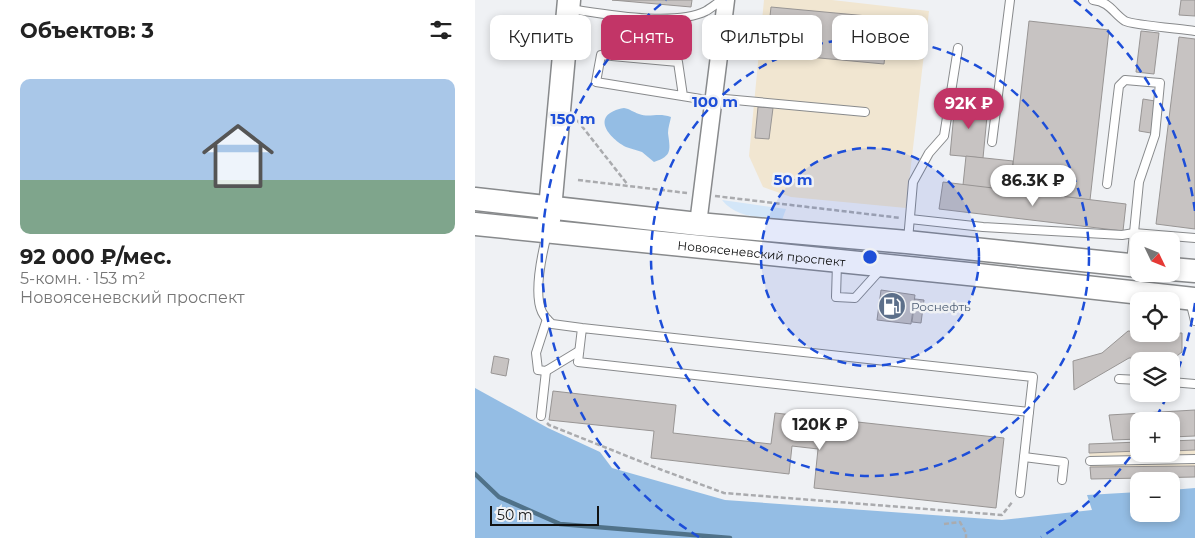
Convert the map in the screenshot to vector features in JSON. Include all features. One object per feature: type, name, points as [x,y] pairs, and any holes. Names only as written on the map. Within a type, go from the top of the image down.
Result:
[{"type":"main road","points":[[548,231],[569,4]]},
{"type":"main road","name":"Новоясеневский проспект","points":[[475,199],[699,224],[907,242],[1130,264]]},
{"type":"main road","name":"Новоясеневский проспект","points":[[475,224],[1192,298]]},
{"type":"main road","points":[[1180,270],[1195,271]]},
{"type":"street","points":[[699,224],[726,0]]},
{"type":"lane","points":[[569,4],[636,18],[681,18],[705,12],[722,0]]},
{"type":"lane","points":[[992,142],[1010,0]]},
{"type":"lane","points":[[1093,0],[1112,7],[1126,22],[1195,31]]},
{"type":"lane","points":[[907,242],[913,182],[929,153],[944,136],[958,48]]},
{"type":"lane","points":[[683,96],[678,62],[601,55],[596,82],[683,96],[865,112]]},
{"type":"lane","points":[[1107,184],[1119,86],[1125,80],[1160,83],[1155,134],[1139,182],[1134,232]]},
{"type":"lane","points":[[910,219],[993,228],[1122,236],[1130,234]]},
{"type":"lane","points":[[548,231],[543,252],[538,299],[542,313],[552,324],[1033,377],[1020,492]]},
{"type":"lane","points":[[1180,237],[1195,238]]},
{"type":"lane","points":[[837,261],[836,297],[855,298],[883,266]]},
{"type":"lane","points":[[1192,298],[1195,321]]},
{"type":"lane","points":[[547,320],[536,353],[538,370],[546,371],[579,351]]},
{"type":"lane","points":[[582,328],[578,362],[1029,412]]},
{"type":"lane","points":[[541,416],[546,371]]},
{"type":"lane","points":[[1119,379],[1130,380]]},
{"type":"lane","points":[[1180,383],[1195,384]]},
{"type":"lane","points":[[1024,457],[1065,462],[1062,480]]},
{"type":"lane","points":[[1090,461],[1195,459]]},
{"type":"path","points":[[575,117],[628,186]]},
{"type":"path","points":[[578,180],[910,219]]},
{"type":"path","points":[[541,416],[549,425],[724,493],[1001,515],[1020,492]]},
{"type":"path","points":[[944,524],[960,522],[966,533],[966,538]]},
{"type":"shaded area","points":[[764,0],[832,0],[929,11],[928,20],[928,15],[832,15],[832,60],[923,60],[906,208],[791,197],[763,187],[749,156],[758,60],[822,60],[822,15],[763,15]]},
{"type":"shaded area","points":[[624,108],[643,115],[671,117],[668,131],[669,151],[664,157],[654,162],[642,152],[626,147],[608,131],[605,126],[605,120],[608,115]]},
{"type":"shaded area","points":[[722,200],[786,209],[782,220],[749,216],[734,210]]},
{"type":"shaded area","points":[[475,388],[548,428],[600,452],[612,468],[725,500],[1002,520],[1092,510],[1087,495],[1130,493],[1130,522],[1180,522],[1180,489],[1195,488],[1195,538],[475,538]]},
{"type":"shaded area","points":[[1195,440],[1195,477],[1180,477],[1180,472],[1130,472],[1130,478],[1091,479],[1089,444],[1130,442],[1130,462],[1180,462],[1180,441]]},
{"type":"building","points":[[612,0],[692,0],[691,7]]},
{"type":"building","points":[[1181,0],[1195,0],[1195,16],[1179,15]]},
{"type":"building","points":[[771,7],[857,15],[832,15],[832,59],[822,58],[822,15],[770,15]]},
{"type":"building","points":[[1029,21],[1109,30],[1090,200],[1010,191]]},
{"type":"building","points":[[1141,31],[1159,33],[1154,74],[1136,72]]},
{"type":"building","points":[[1179,37],[1195,39],[1195,229],[1156,224]]},
{"type":"building","points":[[841,60],[884,60],[884,64]]},
{"type":"building","points":[[1143,99],[1155,101],[1151,133],[1139,131]]},
{"type":"building","points":[[955,103],[988,106],[983,158],[950,155]]},
{"type":"building","points":[[758,107],[773,108],[769,139],[755,138]]},
{"type":"building","points":[[966,156],[1013,161],[1010,191],[963,185]]},
{"type":"building","points":[[943,182],[1126,204],[1123,231],[939,209]]},
{"type":"building","points":[[881,290],[915,295],[911,324],[877,320]]},
{"type":"building","points":[[915,299],[924,300],[921,323],[912,322]]},
{"type":"building","points":[[1128,331],[1130,331],[1130,342],[1180,342],[1180,333],[1182,333],[1182,352],[1180,354],[1180,352],[1130,352],[1130,358],[1074,390],[1073,361],[1102,353]]},
{"type":"building","points":[[494,356],[509,359],[506,376],[491,373]]},
{"type":"building","points":[[553,391],[676,405],[673,433],[771,444],[775,413],[1004,438],[996,508],[814,488],[818,449],[792,446],[789,474],[651,458],[654,431],[549,420]]},
{"type":"building","points":[[1195,410],[1195,436],[1180,437],[1180,412],[1161,412]]},
{"type":"building","points":[[1130,414],[1130,439],[1113,440],[1109,415]]},
{"type":"building","points":[[1195,440],[1195,450],[1180,451],[1180,441]]},
{"type":"building","points":[[1130,442],[1130,451],[1089,453],[1089,444]]},
{"type":"building","points":[[1195,466],[1195,477],[1180,477],[1180,472],[1130,472],[1130,478],[1091,479],[1090,467]]},
{"type":"waterway","points":[[475,474],[499,497],[560,524],[730,538]]},
{"type":"place","name":"Роснефть","points":[[892,306]]}]
